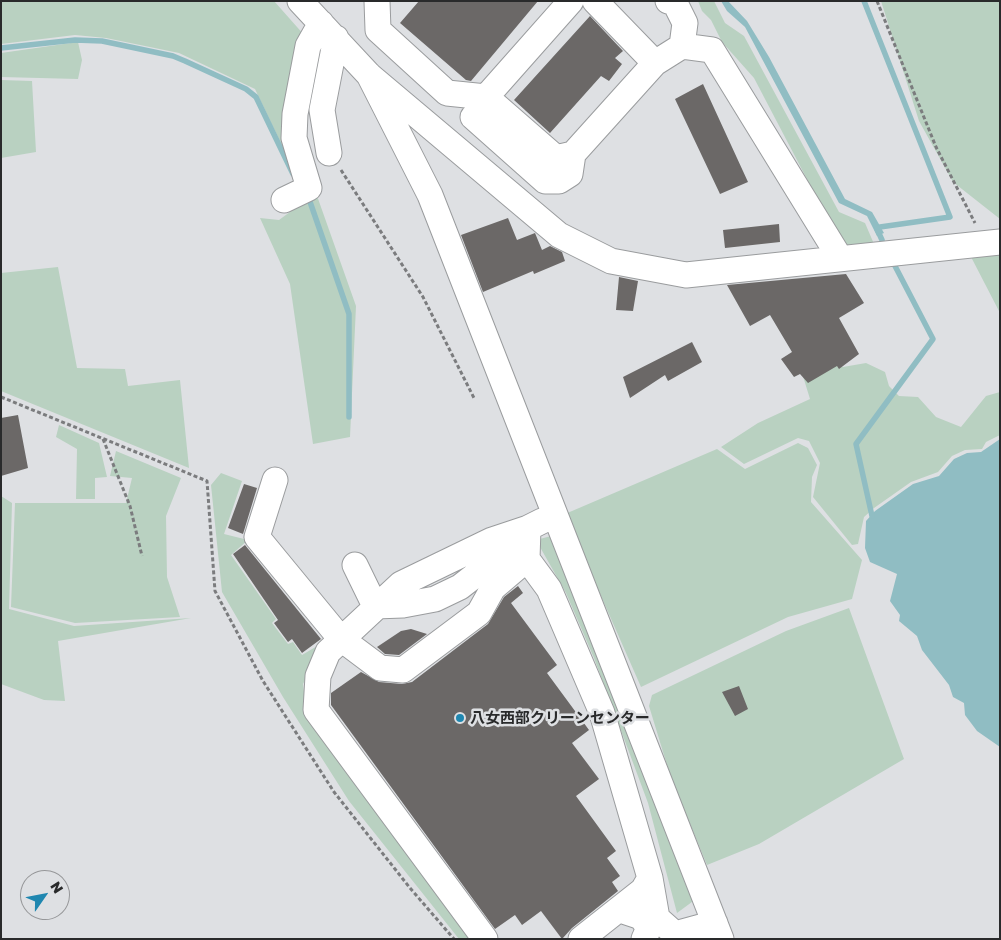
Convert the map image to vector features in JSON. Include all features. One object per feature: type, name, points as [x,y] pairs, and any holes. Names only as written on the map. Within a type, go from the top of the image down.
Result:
[{"type":"street","points":[[300,1],[369,75],[559,235],[611,261],[686,275],[993,242]]},
{"type":"street","points":[[377,1],[378,30],[447,93],[480,107],[556,158],[573,154]]},
{"type":"street","points":[[480,107],[571,1]]},
{"type":"street","points":[[595,1],[655,63]]},
{"type":"street","points":[[668,1],[675,3],[685,24],[682,46]]},
{"type":"street","points":[[328,30],[322,110],[329,153]]},
{"type":"street","points":[[284,200],[309,188],[294,138],[295,114],[308,46],[328,30]]},
{"type":"street","points":[[480,107],[512,152],[545,181],[559,181],[570,174],[573,154],[655,63],[682,46],[712,50],[840,258]]},
{"type":"street","points":[[369,75],[430,195],[718,931],[659,933],[641,917],[619,910]]},
{"type":"street","points":[[490,177],[512,152]]},
{"type":"street","points":[[275,480],[258,537],[340,638],[380,668],[403,670],[479,613],[493,588],[527,559]]},
{"type":"street","points":[[486,939],[316,710],[318,676],[328,652],[340,638],[401,584],[492,540],[528,528],[555,513]]},
{"type":"street","points":[[528,528],[527,559],[550,589],[602,713],[650,878],[659,933]]},
{"type":"street","points":[[355,565],[375,606]]},
{"type":"street","points":[[581,939],[643,890],[650,878]]},
{"type":"path","points":[[877,1],[936,147],[993,242]]},
{"type":"path","points":[[329,153],[423,297],[474,400]]},
{"type":"path","points":[[1,397],[207,481],[215,591],[263,681],[334,792],[410,888],[454,939]]},
{"type":"path","points":[[103,438],[130,506],[142,556]]},
{"type":"green space","points":[[1,1],[274,1],[305,36],[288,158],[255,89],[179,53],[106,38],[75,35],[1,44]]},
{"type":"green space","points":[[698,1],[714,1],[725,23],[744,36],[839,212],[865,223],[874,244],[842,246],[754,78],[722,42],[711,20],[702,11]]},
{"type":"green space","points":[[881,1],[1000,1],[1000,219],[953,182],[919,121]]},
{"type":"green space","points":[[78,42],[82,60],[78,79],[1,77],[1,53]]},
{"type":"green space","points":[[1,80],[32,81],[36,152],[1,158]]},
{"type":"green space","points":[[316,193],[356,306],[350,437],[313,444],[290,284],[260,218],[279,220]]},
{"type":"green space","points":[[1000,249],[1000,313],[969,253]]},
{"type":"green space","points":[[58,267],[77,368],[125,369],[128,386],[180,380],[189,468],[1,391],[1,273]]},
{"type":"green space","points":[[833,362],[843,367],[866,363],[885,372],[889,386],[899,396],[918,397],[936,417],[961,427],[986,396],[1000,392],[1000,435],[986,442],[982,449],[965,450],[952,456],[938,472],[911,482],[874,508],[864,517],[858,544],[852,545],[813,497],[820,463],[809,441],[798,438],[744,464],[721,447],[758,423],[810,399],[802,373]]},
{"type":"green space","points":[[59,425],[99,443],[107,477],[95,478],[95,499],[76,499],[77,449],[56,437]]},
{"type":"green space","points":[[798,443],[808,448],[817,465],[812,477],[811,502],[862,560],[852,599],[788,617],[641,687],[565,514],[717,449],[745,469]]},
{"type":"green space","points":[[116,451],[181,478],[166,516],[167,577],[180,617],[75,623],[11,607],[15,503],[126,503],[132,478],[110,476]]},
{"type":"green space","points":[[221,473],[242,481],[224,534],[248,540],[231,555],[276,619],[272,623],[288,644],[293,642],[302,655],[324,642],[303,684],[306,706],[474,939],[459,939],[349,801],[283,697],[222,592],[211,485]]},
{"type":"green space","points":[[1,496],[12,503],[9,609],[74,626],[191,618],[58,641],[65,701],[44,700],[1,684]]},
{"type":"green space","points":[[551,536],[696,899],[677,913],[648,803],[594,658],[566,593],[536,540]]},
{"type":"green space","points":[[849,608],[904,759],[759,844],[707,865],[671,778],[649,706],[652,695],[786,631]]},
{"type":"water","points":[[721,1],[728,1],[747,21],[769,57],[845,199],[872,212],[884,233],[877,236],[867,216],[839,203],[745,27],[727,11]]},
{"type":"water","points":[[1000,439],[1000,747],[977,731],[965,715],[964,703],[953,697],[949,685],[922,650],[917,636],[899,621],[900,615],[890,601],[897,574],[870,562],[865,548],[866,521],[875,511],[913,484],[939,476],[954,459],[967,453],[981,452]]},
{"type":"building","points":[[419,1],[538,1],[471,81],[466,80],[400,23]]},
{"type":"building","points":[[590,16],[623,51],[615,58],[622,64],[609,81],[601,76],[550,133],[514,100]]},
{"type":"building","points":[[703,84],[748,182],[720,194],[675,99]]},
{"type":"building","points":[[508,218],[517,240],[535,233],[542,250],[550,246],[562,252],[565,261],[534,274],[533,271],[483,292],[461,235]]},
{"type":"building","points":[[779,224],[780,242],[725,248],[723,230]]},
{"type":"building","points":[[846,274],[864,303],[839,318],[859,354],[839,369],[837,366],[808,383],[800,374],[794,377],[781,359],[792,352],[770,315],[750,326],[727,285]]},
{"type":"building","points":[[619,277],[638,281],[633,311],[616,310]]},
{"type":"building","points":[[692,342],[702,362],[668,381],[665,375],[630,398],[623,377]]},
{"type":"building","points":[[18,415],[28,468],[1,476],[1,418]]},
{"type":"building","points":[[244,484],[257,488],[243,534],[228,528]]},
{"type":"building","points":[[245,545],[321,639],[302,653],[292,639],[288,642],[274,623],[278,620],[233,554]]},
{"type":"building","points":[[518,586],[523,593],[511,603],[557,665],[547,673],[589,730],[572,743],[599,779],[576,796],[616,851],[607,858],[620,876],[612,882],[618,891],[572,928],[562,939],[541,911],[522,925],[515,915],[495,929],[331,705],[331,693],[361,672],[379,682],[402,684],[412,682],[488,624],[504,597]]},
{"type":"building","points":[[411,629],[427,634],[399,655],[385,654],[377,647],[401,631]]},
{"type":"building","points":[[739,686],[748,709],[735,716],[722,692]]},
{"type":"waterway","points":[[864,1],[950,217],[880,227]]},
{"type":"waterway","points":[[1,48],[75,40],[102,41],[173,56],[185,61],[246,89],[256,97],[293,174]]},
{"type":"waterway","points":[[308,196],[349,314],[349,417]]},
{"type":"waterway","points":[[877,229],[882,240]]},
{"type":"waterway","points":[[872,516],[856,444],[933,339],[895,266]]},
{"type":"place","name":"八女西部クリーンセンター","points":[[460,718]]}]
